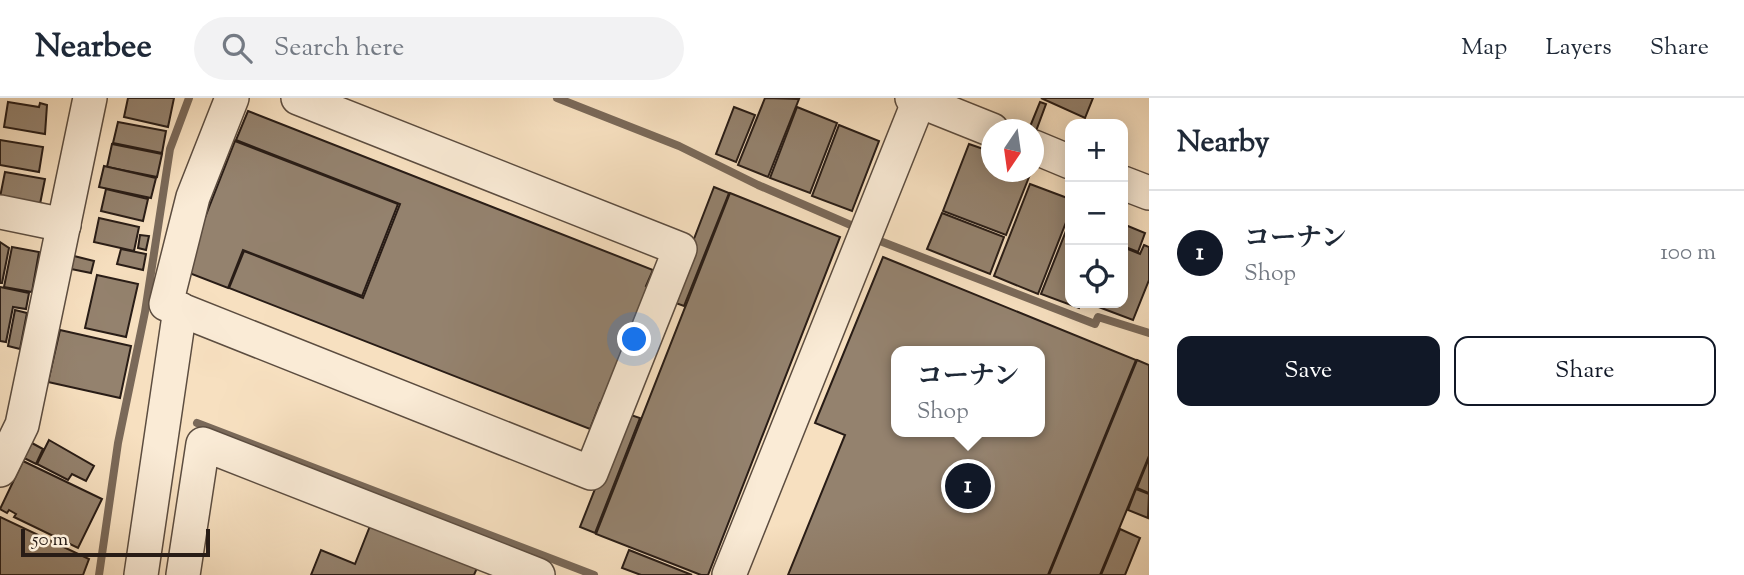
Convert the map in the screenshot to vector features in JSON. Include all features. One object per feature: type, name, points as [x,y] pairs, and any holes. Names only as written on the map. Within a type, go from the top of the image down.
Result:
[{"type":"street","points":[[0,470],[23,425],[90,98]]},
{"type":"street","points":[[232,98],[193,197],[166,304],[591,473],[680,249],[298,98]]},
{"type":"street","points":[[729,575],[917,99],[981,125]]},
{"type":"street","points":[[1044,151],[1065,160]]},
{"type":"street","points":[[1128,185],[1149,193]]},
{"type":"street","points":[[0,212],[64,225]]},
{"type":"street","points":[[141,575],[180,309]]},
{"type":"street","points":[[183,575],[203,444],[538,575]]},
{"type":"building","points":[[128,98],[174,98],[168,127],[124,117]]},
{"type":"building","points":[[765,98],[799,99],[768,177],[738,165]]},
{"type":"building","points":[[1041,98],[1093,98],[1085,118]]},
{"type":"building","points":[[8,102],[39,107],[40,103],[47,105],[45,134],[4,127]]},
{"type":"building","points":[[1040,102],[1046,104],[1040,119],[1033,119]]},
{"type":"building","points":[[734,107],[755,115],[736,162],[716,154]]},
{"type":"building","points":[[797,107],[837,123],[810,193],[770,178]]},
{"type":"building","points":[[248,111],[653,270],[646,286],[659,291],[613,407],[600,403],[590,429],[229,288],[244,251],[363,298],[400,204],[236,140]]},
{"type":"building","points":[[118,122],[166,131],[162,153],[113,143]]},
{"type":"building","points":[[839,125],[879,141],[852,211],[812,196]]},
{"type":"building","points":[[0,140],[43,147],[39,172],[0,165]]},
{"type":"building","points":[[235,141],[398,204],[362,296],[243,250],[228,288],[184,271]]},
{"type":"building","points":[[112,144],[162,154],[157,177],[107,167]]},
{"type":"building","points":[[969,144],[981,148],[981,182],[1027,182],[1006,235],[943,211]]},
{"type":"building","points":[[104,166],[156,178],[151,198],[99,187]]},
{"type":"building","points":[[5,172],[45,179],[40,204],[0,197]]},
{"type":"building","points":[[1030,184],[1065,197],[1065,225],[1038,294],[994,276]]},
{"type":"building","points":[[714,187],[729,193],[684,306],[670,301]]},
{"type":"building","points":[[106,189],[148,199],[143,221],[101,211]]},
{"type":"building","points":[[730,193],[840,237],[708,575],[701,575],[596,534]]},
{"type":"building","points":[[942,213],[1004,237],[990,274],[927,249]]},
{"type":"building","points":[[99,218],[139,227],[134,251],[94,242]]},
{"type":"building","points":[[1128,226],[1145,233],[1138,252],[1128,248]]},
{"type":"building","points":[[1065,234],[1065,303],[1041,294]]},
{"type":"building","points":[[140,235],[149,236],[146,250],[138,248]]},
{"type":"building","points":[[0,242],[9,248],[2,283],[0,283]]},
{"type":"building","points":[[1144,245],[1149,247],[1149,280],[1133,320],[1101,308],[1128,308],[1128,249],[1140,254]]},
{"type":"building","points":[[12,247],[39,252],[32,292],[4,287]]},
{"type":"building","points":[[121,249],[146,254],[143,270],[117,264]]},
{"type":"building","points":[[74,256],[94,261],[91,273],[71,269]]},
{"type":"building","points":[[883,257],[1136,360],[1048,575],[788,575],[845,435],[815,423]]},
{"type":"building","points":[[97,275],[138,284],[126,337],[85,328]]},
{"type":"building","points":[[0,287],[29,293],[26,309],[13,307],[6,342],[0,341]]},
{"type":"building","points":[[15,310],[27,313],[20,349],[8,346]]},
{"type":"building","points":[[60,330],[131,346],[120,398],[48,382]]},
{"type":"building","points":[[1137,360],[1149,365],[1149,456],[1100,575],[1049,575]]},
{"type":"building","points":[[625,413],[640,418],[595,533],[580,527]]},
{"type":"building","points":[[49,440],[94,466],[86,481],[72,474],[68,480],[37,464]]},
{"type":"building","points":[[30,442],[43,449],[36,464],[22,457]]},
{"type":"building","points":[[1149,458],[1149,493],[1137,488]]},
{"type":"building","points":[[23,461],[102,499],[78,548],[14,517],[16,514],[9,510],[7,513],[0,509]]},
{"type":"building","points":[[1136,489],[1149,494],[1148,518],[1128,510]]},
{"type":"building","points":[[0,517],[89,559],[83,575],[0,575]]},
{"type":"building","points":[[370,526],[477,568],[474,575],[311,575],[321,550],[355,564]]},
{"type":"building","points":[[1120,529],[1140,538],[1125,575],[1101,575]]},
{"type":"building","points":[[629,550],[692,575],[641,575],[622,568]]},
{"type":"waterway","points":[[99,575],[118,443],[145,312],[170,149],[189,98]]},
{"type":"waterway","points":[[557,98],[679,146],[758,185],[853,226]]},
{"type":"waterway","points":[[880,241],[1095,324],[1098,317],[1149,333]]},
{"type":"waterway","points":[[197,423],[594,575]]},
{"type":"place","name":"コーナン","points":[[968,486]]}]
